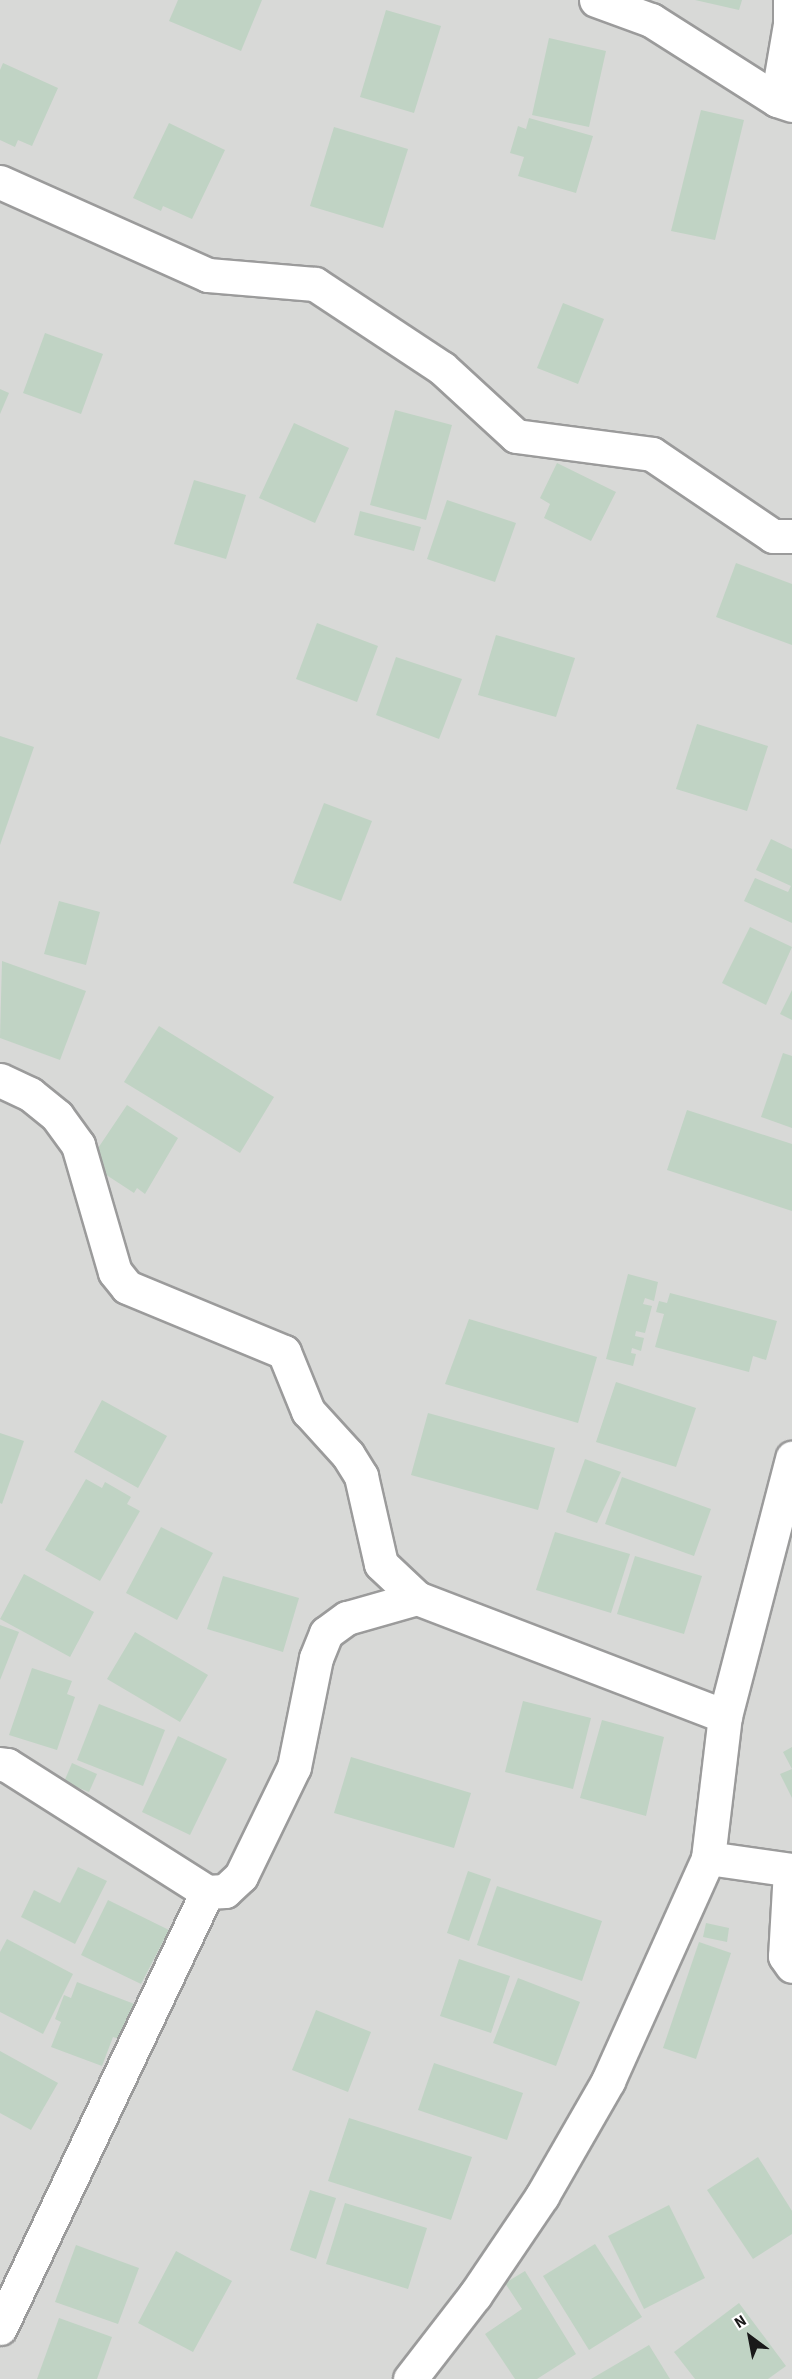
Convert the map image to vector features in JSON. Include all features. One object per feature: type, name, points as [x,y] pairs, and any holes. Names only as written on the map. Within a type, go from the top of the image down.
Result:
[{"type":"street","points":[[596,0],[651,20],[784,103],[790,0]]},
{"type":"street","points":[[0,182],[208,275],[315,284],[442,368],[516,436],[652,454],[772,536],[792,536]]},
{"type":"street","points":[[0,1080],[30,1094],[57,1116],[78,1145],[115,1272],[127,1287],[284,1352],[308,1411],[348,1455],[361,1476],[381,1564],[417,1598],[725,1716]]},
{"type":"street","points":[[410,2379],[475,2295],[548,2186],[608,2081],[708,1858],[725,1716],[792,1458]]},
{"type":"street","points":[[0,1764],[7,1765],[207,1893],[225,1891],[241,1876],[294,1767],[316,1658],[326,1633],[347,1618],[417,1598]]},
{"type":"street","points":[[708,1858],[791,1870],[785,1956],[792,1966]]},
{"type":"street","points":[[0,2328],[207,1893]]},
{"type":"shaded area","points":[[0,0],[792,0],[792,2379],[0,2379]]},
{"type":"building","points":[[178,0],[262,0],[241,51],[169,21]]},
{"type":"building","points":[[695,0],[742,0],[739,10]]},
{"type":"building","points":[[386,10],[441,26],[414,113],[360,97]]},
{"type":"building","points":[[549,38],[606,51],[589,127],[532,115]]},
{"type":"building","points":[[3,63],[58,88],[32,146],[18,140],[15,147],[0,140],[0,70]]},
{"type":"building","points":[[701,110],[744,120],[715,240],[671,231]]},
{"type":"building","points":[[529,118],[593,136],[576,193],[518,176],[524,157],[510,153],[518,126],[526,129]]},
{"type":"building","points":[[169,123],[225,150],[192,219],[163,206],[161,211],[133,198]]},
{"type":"building","points":[[334,127],[408,149],[383,228],[310,206]]},
{"type":"building","points":[[563,303],[604,319],[578,384],[537,368]]},
{"type":"building","points":[[45,333],[103,354],[81,414],[23,393]]},
{"type":"building","points":[[0,389],[9,393],[0,414]]},
{"type":"building","points":[[395,410],[452,425],[426,520],[370,505]]},
{"type":"building","points":[[294,423],[349,448],[315,523],[259,498]]},
{"type":"building","points":[[557,463],[616,492],[591,541],[544,518],[550,504],[540,498]]},
{"type":"building","points":[[194,480],[246,495],[226,559],[174,544]]},
{"type":"building","points":[[447,500],[516,523],[495,582],[427,559]]},
{"type":"building","points":[[360,511],[421,527],[414,551],[354,535]]},
{"type":"building","points":[[736,563],[792,584],[792,645],[716,617]]},
{"type":"building","points":[[317,623],[378,646],[357,702],[296,679]]},
{"type":"building","points":[[496,635],[575,658],[556,717],[478,695]]},
{"type":"building","points":[[396,657],[462,679],[439,739],[376,715]]},
{"type":"building","points":[[697,724],[768,746],[747,811],[676,789]]},
{"type":"building","points":[[0,736],[34,747],[0,845]]},
{"type":"building","points":[[324,803],[372,821],[341,901],[293,883]]},
{"type":"building","points":[[771,839],[792,849],[792,923],[744,901],[755,878],[788,892],[791,886],[756,870]]},
{"type":"building","points":[[59,901],[100,912],[86,965],[44,954]]},
{"type":"building","points":[[750,927],[792,947],[766,1005],[722,983]]},
{"type":"building","points":[[2,961],[86,991],[60,1060],[0,1038]]},
{"type":"building","points":[[792,990],[792,1020],[780,1014]]},
{"type":"building","points":[[159,1026],[274,1097],[240,1153],[124,1082]]},
{"type":"building","points":[[783,1053],[792,1056],[792,1128],[761,1117]]},
{"type":"building","points":[[127,1105],[178,1138],[145,1194],[137,1188],[134,1193],[88,1163]]},
{"type":"building","points":[[687,1110],[792,1144],[792,1211],[667,1170]]},
{"type":"building","points":[[628,1274],[658,1282],[654,1301],[645,1298],[643,1304],[652,1306],[645,1333],[636,1331],[635,1336],[644,1338],[641,1351],[632,1348],[631,1353],[636,1354],[633,1366],[606,1359]]},
{"type":"building","points":[[670,1293],[777,1321],[766,1360],[753,1356],[749,1372],[655,1347],[664,1314],[656,1312],[659,1301],[667,1303]]},
{"type":"building","points":[[469,1319],[597,1357],[578,1423],[445,1384]]},
{"type":"building","points":[[616,1382],[696,1408],[676,1467],[596,1442]]},
{"type":"building","points":[[102,1400],[167,1436],[138,1488],[74,1452]]},
{"type":"building","points":[[428,1413],[555,1448],[538,1510],[411,1475]]},
{"type":"building","points":[[0,1433],[24,1441],[2,1504],[0,1503]]},
{"type":"building","points":[[585,1459],[621,1472],[597,1523],[566,1512]]},
{"type":"building","points":[[622,1477],[711,1509],[694,1556],[605,1524]]},
{"type":"building","points":[[86,1479],[102,1488],[105,1482],[131,1497],[127,1504],[140,1511],[100,1581],[45,1550]]},
{"type":"building","points":[[161,1527],[213,1553],[177,1620],[126,1593]]},
{"type":"building","points":[[555,1532],[630,1554],[611,1613],[536,1590]]},
{"type":"building","points":[[635,1556],[702,1576],[684,1634],[617,1614]]},
{"type":"building","points":[[24,1574],[94,1612],[70,1657],[0,1619]]},
{"type":"building","points":[[223,1576],[299,1598],[283,1652],[207,1629]]},
{"type":"building","points":[[0,1625],[19,1632],[0,1680]]},
{"type":"building","points":[[135,1632],[208,1675],[180,1722],[107,1679]]},
{"type":"building","points":[[32,1668],[72,1681],[67,1694],[75,1697],[57,1750],[9,1735]]},
{"type":"building","points":[[523,1701],[591,1718],[573,1789],[505,1772]]},
{"type":"building","points":[[99,1704],[165,1730],[143,1786],[77,1760]]},
{"type":"building","points":[[602,1720],[664,1737],[646,1816],[580,1798]]},
{"type":"building","points":[[178,1736],[227,1759],[190,1835],[142,1812]]},
{"type":"building","points":[[792,1747],[792,1769],[783,1752]]},
{"type":"building","points":[[351,1757],[471,1793],[454,1848],[334,1813]]},
{"type":"building","points":[[72,1763],[97,1774],[89,1792],[64,1782]]},
{"type":"building","points":[[792,1769],[792,1798],[780,1774]]},
{"type":"building","points":[[78,1867],[107,1881],[75,1944],[21,1917],[34,1890],[60,1903]]},
{"type":"building","points":[[468,1871],[491,1879],[469,1941],[447,1933]]},
{"type":"building","points":[[497,1886],[602,1921],[582,1981],[477,1945]]},
{"type":"building","points":[[108,1900],[169,1930],[141,1984],[81,1955]]},
{"type":"building","points":[[706,1923],[729,1928],[727,1942],[703,1937]]},
{"type":"building","points":[[7,1939],[73,1974],[43,2034],[0,2012],[0,1952]]},
{"type":"building","points":[[699,1942],[731,1953],[696,2059],[663,2048]]},
{"type":"building","points":[[459,1959],[510,1976],[491,2033],[440,2016]]},
{"type":"building","points":[[518,1978],[580,2002],[556,2066],[493,2043]]},
{"type":"building","points":[[77,1982],[137,2005],[123,2040],[113,2037],[102,2066],[51,2047],[61,2022],[55,2019],[64,1995],[71,1998]]},
{"type":"building","points":[[316,2010],[371,2032],[348,2092],[292,2070]]},
{"type":"building","points":[[0,2051],[58,2083],[31,2130],[0,2113]]},
{"type":"building","points":[[434,2063],[523,2093],[507,2140],[418,2110]]},
{"type":"building","points":[[349,2118],[472,2157],[451,2220],[328,2181]]},
{"type":"building","points":[[758,2157],[792,2211],[792,2234],[753,2259],[707,2190]]},
{"type":"building","points":[[310,2190],[336,2198],[316,2259],[290,2250]]},
{"type":"building","points":[[345,2203],[427,2228],[408,2289],[326,2264]]},
{"type":"building","points":[[669,2205],[705,2278],[644,2309],[608,2236]]},
{"type":"building","points":[[595,2244],[642,2317],[589,2350],[543,2276]]},
{"type":"building","points":[[76,2245],[139,2268],[118,2324],[55,2302]]},
{"type":"building","points":[[176,2251],[232,2281],[193,2352],[138,2323]]},
{"type":"building","points":[[525,2271],[576,2354],[537,2379],[515,2379],[485,2334],[522,2309],[505,2283]]},
{"type":"building","points":[[739,2303],[786,2366],[768,2379],[695,2379],[674,2352]]},
{"type":"building","points":[[59,2318],[112,2337],[97,2379],[37,2379]]},
{"type":"building","points":[[649,2345],[670,2379],[591,2379]]}]
